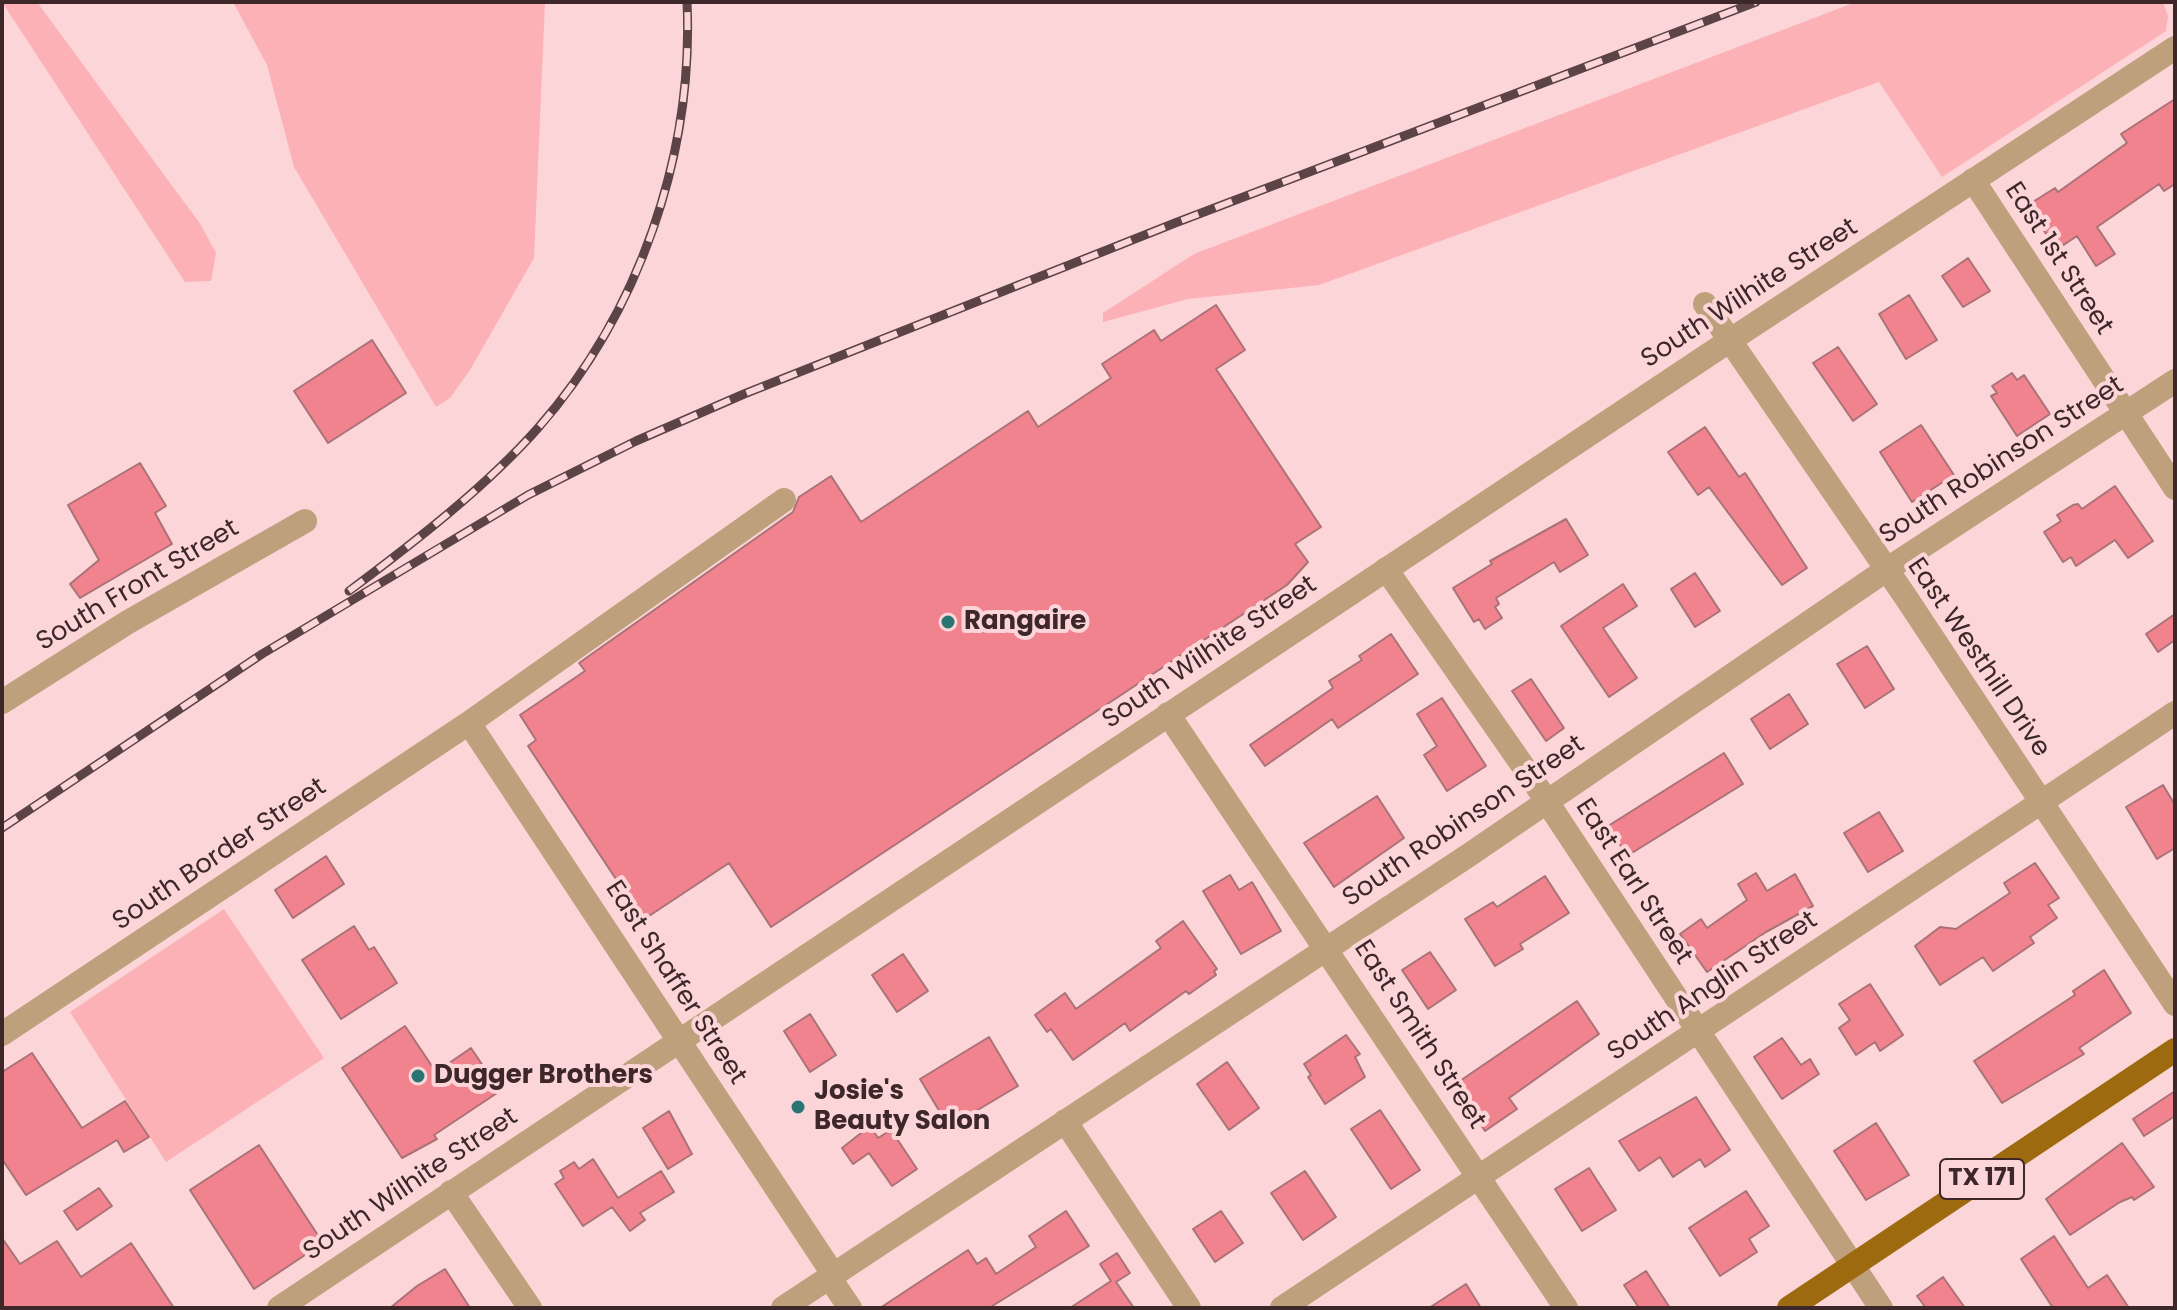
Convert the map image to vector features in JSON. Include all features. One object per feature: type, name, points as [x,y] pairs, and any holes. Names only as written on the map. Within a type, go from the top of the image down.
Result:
[{"type":"main road","name":"TX 171","points":[[1789,1308],[2175,1050]]},
{"type":"street","name":"South Wilhite Street","points":[[279,1308],[1729,341],[2175,48]]},
{"type":"street","name":"East 1st Street","points":[[1973,180],[2175,488]]},
{"type":"street","name":"East Westhill Drive","points":[[1705,304],[2175,1004]]},
{"type":"street","name":"South Robinson Street","points":[[783,1308],[1547,801],[1886,570],[2175,381]]},
{"type":"street","name":"South Border Street","points":[[2,1034],[469,723],[784,500]]},
{"type":"street","name":"South Front Street","points":[[2,702],[128,622],[305,521]]},
{"type":"street","name":"East Earl Street","points":[[1386,569],[1547,801],[1881,1308]]},
{"type":"street","name":"South Anglin Street","points":[[1282,1308],[2175,713]]},
{"type":"street","name":"East Smith Street","points":[[1168,714],[1327,946],[1566,1308]]},
{"type":"street","name":"East Shaffer Street","points":[[469,723],[679,1040],[850,1308]]},
{"type":"street","points":[[1065,1121],[1189,1308]]},
{"type":"street","points":[[451,1192],[530,1308]]},
{"type":"shaded area","points":[[2,2],[37,2],[201,225],[216,253],[211,281],[185,282]]},
{"type":"shaded area","points":[[233,2],[545,2],[534,258],[470,370],[450,398],[436,407],[294,167],[267,65]]},
{"type":"shaded area","points":[[1856,2],[2163,2],[2168,16],[2166,31],[1942,177],[1879,82],[1319,285],[1188,299],[1103,322],[1103,313],[1194,254]]},
{"type":"shaded area","points":[[224,909],[324,1058],[166,1162],[70,1012]]},
{"type":"building","points":[[2175,99],[2175,184],[2164,191],[2159,184],[2097,227],[2115,254],[2096,266],[2077,236],[2056,250],[2028,205],[2055,188],[2058,192],[2127,143],[2121,134]]},
{"type":"building","points":[[1968,258],[1990,291],[1963,307],[1942,276]]},
{"type":"building","points":[[1909,295],[1937,340],[1906,359],[1879,314]]},
{"type":"building","name":"Rangaire","points":[[1216,305],[1245,350],[1216,369],[1321,527],[1295,544],[1308,562],[1287,585],[771,927],[729,863],[643,920],[528,746],[536,740],[520,715],[585,671],[579,663],[793,512],[799,497],[831,476],[861,522],[1028,411],[1038,427],[1111,378],[1102,364],[1154,330],[1161,341]]},
{"type":"building","points":[[372,340],[406,393],[328,443],[294,391]]},
{"type":"building","points":[[1838,347],[1877,404],[1853,421],[1813,363]]},
{"type":"building","points":[[2012,373],[2017,380],[2024,375],[2050,414],[2017,436],[1991,396],[1997,393],[1992,386]]},
{"type":"building","points":[[1921,425],[1954,475],[1912,502],[1880,452]]},
{"type":"building","points":[[1705,427],[1739,477],[1745,473],[1807,568],[1782,585],[1709,487],[1698,495],[1668,452]]},
{"type":"building","points":[[140,463],[166,506],[155,513],[172,544],[80,598],[70,584],[99,560],[68,505]]},
{"type":"building","points":[[2115,486],[2153,541],[2128,558],[2115,540],[2076,566],[2071,557],[2063,562],[2044,532],[2061,521],[2057,515],[2073,505],[2078,504],[2082,509]]},
{"type":"building","points":[[1566,519],[1588,555],[1560,572],[1554,562],[1496,598],[1499,604],[1495,607],[1502,618],[1485,629],[1479,619],[1474,622],[1453,588],[1492,564],[1490,561]]},
{"type":"building","points":[[1695,573],[1720,611],[1695,627],[1671,589]]},
{"type":"building","points":[[1623,584],[1637,606],[1603,628],[1637,678],[1609,697],[1561,626]]},
{"type":"building","points":[[2175,614],[2175,640],[2158,652],[2146,634]]},
{"type":"building","points":[[1391,634],[1418,674],[1338,728],[1332,719],[1265,766],[1250,745],[1333,688],[1329,681],[1362,660],[1359,656]]},
{"type":"building","points":[[1867,646],[1894,689],[1865,708],[1837,664]]},
{"type":"building","points":[[1531,679],[1564,728],[1546,741],[1512,691]]},
{"type":"building","points":[[1789,694],[1808,724],[1770,749],[1751,719]]},
{"type":"building","points":[[1442,698],[1486,766],[1447,791],[1424,755],[1437,746],[1417,714]]},
{"type":"building","points":[[1724,753],[1743,784],[1627,856],[1608,826]]},
{"type":"building","points":[[2163,785],[2175,805],[2175,848],[2157,859],[2126,807]]},
{"type":"building","points":[[1377,796],[1404,838],[1334,887],[1304,843]]},
{"type":"building","points":[[1879,812],[1903,851],[1868,872],[1844,833]]},
{"type":"building","points":[[326,856],[344,884],[293,918],[275,890]]},
{"type":"building","points":[[2035,863],[2059,898],[2048,905],[2057,918],[2030,937],[2034,943],[1993,971],[1983,957],[1940,985],[1915,946],[1940,927],[1956,929],[2010,893],[2004,883]]},
{"type":"building","points":[[1756,873],[1767,891],[1795,874],[1813,906],[1766,932],[1707,972],[1680,934],[1701,919],[1707,928],[1747,900],[1738,884]]},
{"type":"building","points":[[1230,875],[1239,890],[1252,882],[1281,931],[1241,954],[1203,891]]},
{"type":"building","points":[[1545,876],[1569,913],[1520,944],[1523,949],[1495,966],[1465,919],[1493,902],[1497,907]]},
{"type":"building","points":[[1183,921],[1217,969],[1214,971],[1216,975],[1189,994],[1186,991],[1130,1031],[1125,1023],[1073,1060],[1051,1029],[1047,1032],[1035,1015],[1065,993],[1076,1009],[1161,948],[1156,941]]},
{"type":"building","points":[[354,926],[369,950],[374,947],[397,983],[341,1019],[302,960]]},
{"type":"building","points":[[1430,952],[1456,990],[1428,1009],[1402,970]]},
{"type":"building","points":[[903,954],[928,991],[897,1012],[872,975]]},
{"type":"building","points":[[2104,970],[2131,1013],[2079,1048],[2084,1054],[2002,1103],[1974,1061],[2075,995],[2073,991]]},
{"type":"building","points":[[1870,984],[1903,1035],[1880,1051],[1875,1042],[1856,1055],[1839,1028],[1850,1020],[1839,1004]]},
{"type":"building","points":[[1577,1001],[1599,1034],[1509,1098],[1517,1109],[1485,1131],[1454,1085]]},
{"type":"building","points":[[810,1014],[836,1055],[810,1072],[784,1031]]},
{"type":"building","name":"Dugger Brothers","points":[[405,1026],[436,1072],[471,1048],[500,1091],[434,1135],[437,1139],[402,1158],[342,1068]]},
{"type":"building","points":[[1346,1035],[1360,1054],[1355,1057],[1365,1077],[1325,1104],[1308,1077],[1311,1075],[1304,1064]]},
{"type":"building","points":[[989,1037],[1018,1086],[949,1127],[920,1079]]},
{"type":"building","points":[[1782,1038],[1801,1065],[1810,1059],[1819,1074],[1782,1099],[1754,1057]]},
{"type":"building","points":[[32,1053],[82,1128],[125,1101],[149,1137],[124,1152],[117,1140],[26,1195],[2,1159],[2,1072]]},
{"type":"building","points":[[1227,1062],[1259,1108],[1229,1130],[1197,1084]]},
{"type":"building","points":[[2175,1091],[2175,1116],[2144,1136],[2133,1119]]},
{"type":"building","points":[[1696,1097],[1730,1150],[1705,1167],[1700,1159],[1673,1177],[1660,1157],[1639,1171],[1619,1141]]},
{"type":"building","points":[[1380,1110],[1420,1170],[1391,1189],[1351,1129]]},
{"type":"building","points":[[669,1111],[692,1154],[668,1169],[643,1128]]},
{"type":"building","points":[[1876,1123],[1909,1175],[1866,1200],[1834,1151]]},
{"type":"building","points":[[870,1126],[878,1138],[891,1130],[917,1169],[892,1186],[869,1153],[853,1164],[842,1148]]},
{"type":"building","points":[[2122,1143],[2154,1187],[2134,1200],[2132,1197],[2120,1202],[2070,1235],[2046,1199]]},
{"type":"building","points":[[259,1145],[323,1243],[254,1289],[190,1190]]},
{"type":"building","points":[[593,1159],[618,1198],[661,1171],[674,1192],[640,1213],[645,1220],[630,1231],[612,1207],[583,1226],[555,1184],[564,1178],[560,1171],[574,1162],[579,1169]]},
{"type":"building","points":[[1589,1168],[1616,1210],[1582,1231],[1555,1189]]},
{"type":"building","points":[[1305,1171],[1336,1217],[1303,1240],[1271,1193]]},
{"type":"building","points":[[99,1188],[112,1206],[77,1230],[64,1211]]},
{"type":"building","points":[[1746,1191],[1769,1226],[1749,1239],[1757,1252],[1720,1276],[1689,1228]]},
{"type":"building","points":[[1066,1211],[1089,1246],[989,1308],[880,1308],[968,1250],[977,1264],[986,1258],[996,1274],[1036,1247],[1029,1236]]},
{"type":"building","points":[[1221,1211],[1243,1243],[1215,1262],[1193,1229]]},
{"type":"building","points":[[2054,1236],[2088,1288],[2107,1275],[2129,1308],[2053,1308],[2021,1259]]},
{"type":"building","points":[[2,1238],[20,1264],[57,1241],[81,1277],[131,1243],[174,1308],[2,1308]]},
{"type":"building","points":[[1117,1253],[1130,1273],[1116,1282],[1134,1308],[1070,1308],[1111,1281],[1100,1264]]},
{"type":"building","points":[[445,1269],[470,1308],[390,1308],[417,1286]]},
{"type":"building","points":[[1646,1271],[1670,1308],[1639,1308],[1624,1285]]},
{"type":"building","points":[[1943,1277],[1965,1308],[1926,1308],[1917,1296]]},
{"type":"building","points":[[1466,1284],[1481,1308],[1429,1308]]},
{"type":"railway","points":[[349,591],[448,514],[518,450],[574,383],[605,334],[631,283],[653,229],[670,173],[681,117],[687,59],[687,2]]},
{"type":"railway","points":[[2,828],[262,654],[528,495],[636,441],[744,394],[1175,223],[1756,2]]},
{"type":"place","name":"Rangaire","points":[[948,622]]},
{"type":"place","name":"Dugger Brothers","points":[[418,1076]]},
{"type":"place","name":"Josie's Beauty Salon","points":[[798,1107]]}]
